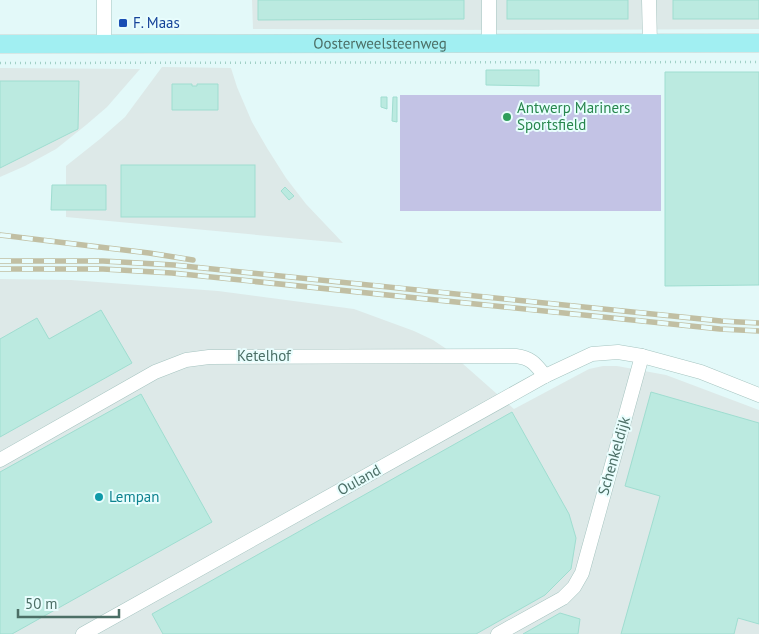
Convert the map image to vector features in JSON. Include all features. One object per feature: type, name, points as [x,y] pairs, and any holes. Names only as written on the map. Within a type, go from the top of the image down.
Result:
[{"type":"main road","name":"Oosterweelsteenweg","points":[[0,44],[759,43]]},
{"type":"street","points":[[104,0],[104,44]]},
{"type":"street","points":[[489,0],[489,43]]},
{"type":"street","points":[[649,0],[650,43]]},
{"type":"street","name":"Ouland","points":[[83,634],[545,376],[592,354],[618,352],[642,356]]},
{"type":"street","name":"Ketelhof","points":[[0,460],[155,372],[186,360],[227,356],[510,356],[529,359],[536,364],[545,376]]},
{"type":"street","points":[[642,356],[701,372],[759,395]]},
{"type":"street","name":"Schenkeldijk","points":[[498,634],[563,598],[574,587],[582,573],[642,356]]},
{"type":"path","points":[[0,63],[759,62]]},
{"type":"shaded area","points":[[252,0],[759,0],[759,29],[253,29]]},
{"type":"shaded area","points":[[162,67],[231,68],[252,122],[286,178],[306,204],[343,243],[66,217],[66,166],[125,117]]},
{"type":"shaded area","points":[[0,68],[140,69],[107,107],[56,149],[0,177]]},
{"type":"shaded area","points":[[400,95],[661,95],[661,211],[400,211]]},
{"type":"shaded area","points":[[0,279],[71,280],[218,291],[354,309],[433,340],[445,348],[514,409],[589,369],[617,366],[666,375],[759,410],[759,634],[0,634]]},
{"type":"building","points":[[258,0],[464,0],[464,19],[258,20]]},
{"type":"building","points":[[507,0],[628,0],[628,19],[507,19]]},
{"type":"building","points":[[673,0],[759,0],[759,19],[673,19]]},
{"type":"building","points":[[486,70],[539,70],[539,86],[486,85]]},
{"type":"building","points":[[665,72],[759,72],[759,285],[665,286]]},
{"type":"building","points":[[0,81],[79,81],[78,129],[0,168]]},
{"type":"building","points":[[172,84],[192,84],[192,86],[197,86],[197,84],[218,84],[218,110],[172,110]]},
{"type":"building","points":[[381,97],[387,97],[387,109],[381,107]]},
{"type":"building","points":[[393,97],[397,97],[397,122],[392,121]]},
{"type":"building","points":[[121,165],[255,165],[255,217],[121,217]]},
{"type":"building","points":[[52,185],[106,185],[106,210],[51,210]]},
{"type":"building","points":[[285,187],[294,196],[289,200],[281,191]]},
{"type":"building","points":[[101,310],[132,363],[0,437],[0,339],[37,318],[49,339]]},
{"type":"building","points":[[651,392],[759,423],[759,624],[738,618],[734,634],[621,634],[660,496],[625,486]]},
{"type":"building","name":"Lempan","points":[[141,394],[212,522],[12,634],[0,634],[0,472]]},
{"type":"building","points":[[512,412],[569,514],[576,538],[571,569],[545,595],[476,634],[163,634],[152,614]]},
{"type":"building","points":[[560,613],[580,619],[578,634],[523,634]]},
{"type":"railway","points":[[0,235],[193,260]]},
{"type":"railway","points":[[0,261],[103,261],[174,265],[721,321],[759,323]]},
{"type":"railway","points":[[0,269],[103,269],[172,273],[720,329],[759,331]]},
{"type":"place","name":"F. Maas","points":[[123,23]]},
{"type":"place","name":"Antwerp Mariners Sportsfield","points":[[507,117]]},
{"type":"place","name":"Lempan","points":[[99,497]]}]
